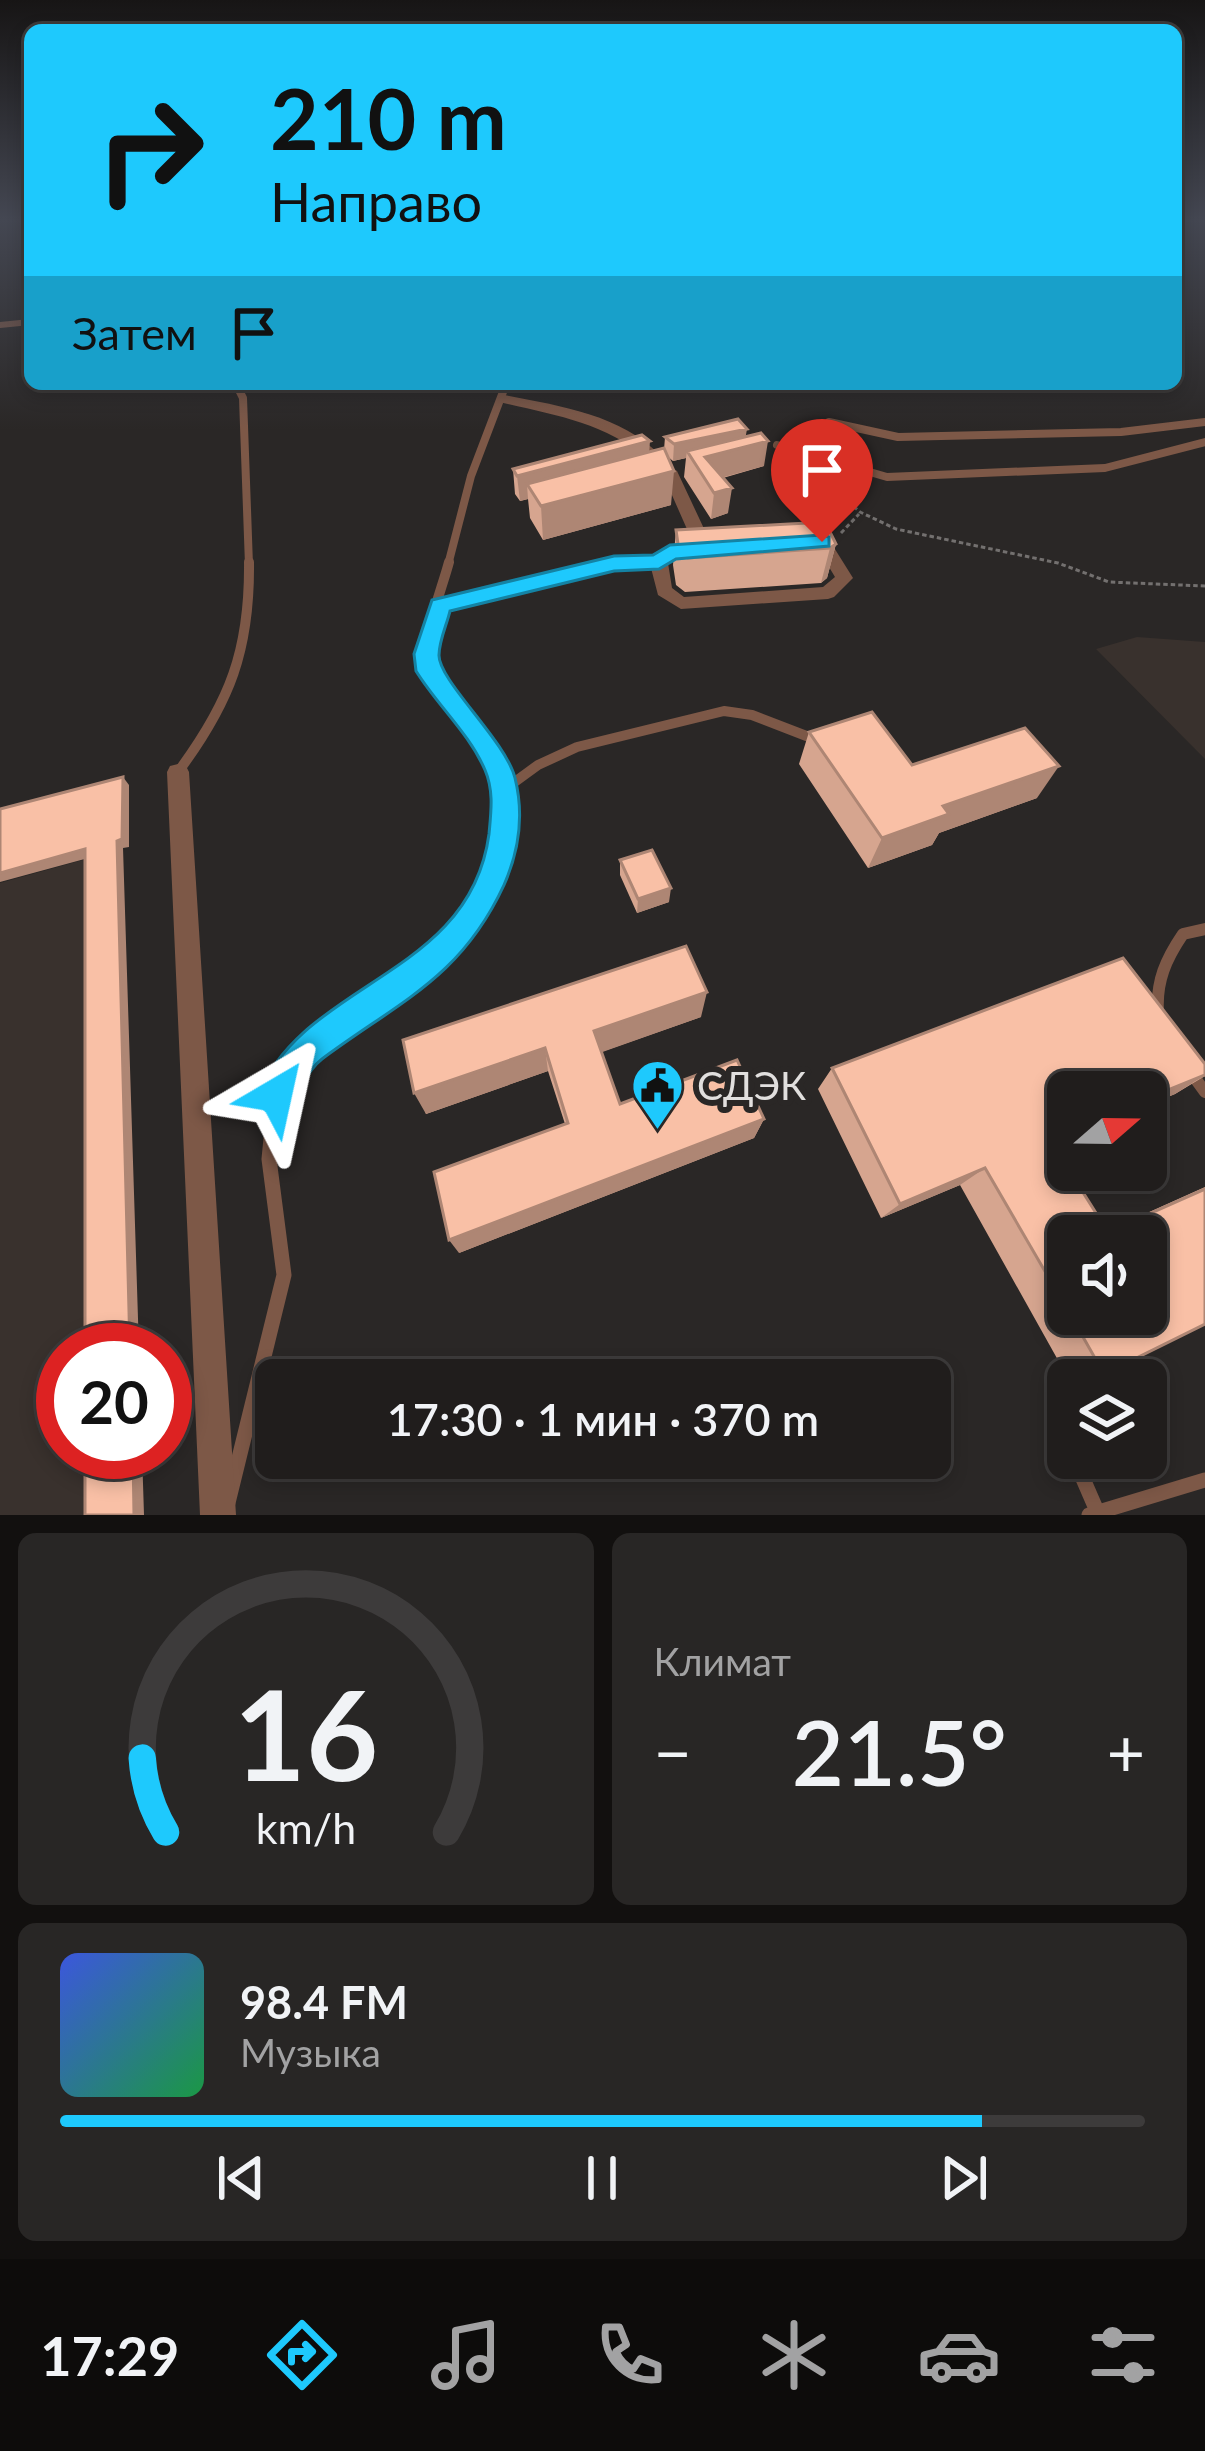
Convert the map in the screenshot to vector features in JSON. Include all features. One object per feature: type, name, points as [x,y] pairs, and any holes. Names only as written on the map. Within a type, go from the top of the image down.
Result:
[{"type":"street","points":[[505,392],[606,422],[633,437],[669,471],[705,550]]},
{"type":"street","points":[[755,450],[785,449]]},
{"type":"street","points":[[629,482],[691,466]]},
{"type":"street","points":[[659,562],[664,591],[680,604],[828,593],[844,578],[822,542],[798,543]]},
{"type":"street","points":[[440,605],[614,563],[659,562],[670,552],[728,548]]},
{"type":"street","points":[[178,772],[222,1515]]},
{"type":"lane","points":[[178,772],[207,740],[236,681],[251,614],[239,390]]},
{"type":"lane","points":[[222,1515],[284,1275],[269,1159],[276,1095],[304,1051],[409,981],[473,916],[500,860],[505,789],[476,731],[429,671],[426,654],[472,476],[505,392]]},
{"type":"lane","points":[[830,422],[898,436],[955,437],[1120,433],[1205,422]]},
{"type":"lane","points":[[785,449],[887,477],[1105,468],[1205,442]]},
{"type":"lane","points":[[505,789],[538,765],[577,747],[724,711],[752,715],[809,737]]},
{"type":"lane","points":[[1166,1034],[1158,1020],[1156,989],[1166,957],[1183,934],[1205,929]]},
{"type":"lane","points":[[1184,1062],[1205,1092]]},
{"type":"lane","points":[[1082,1479],[1093,1513],[1205,1480]]},
{"type":"path","points":[[785,449],[860,512],[896,529],[1058,563],[1070,572],[1158,586],[1205,586]]},
{"type":"path","points":[[822,542],[843,532],[860,512]]},
{"type":"shaded area","points":[[1137,637],[1205,642],[1205,759],[1096,649]]},
{"type":"shaded area","points":[[90,858],[90,1323],[36,1323],[36,1479],[90,1479],[90,1515],[0,1515],[0,883]]},
{"type":"building","points":[[738,419],[747,429],[674,444],[665,437]]},
{"type":"building","points":[[761,433],[768,441],[705,457],[732,488],[714,493],[687,451]]},
{"type":"building","points":[[642,435],[650,441],[517,476],[513,469]]},
{"type":"building","points":[[664,448],[674,471],[541,506],[527,484]]},
{"type":"building","points":[[825,522],[836,544],[830,548],[688,558],[679,551],[676,530]]},
{"type":"building","points":[[872,712],[912,765],[1025,728],[1059,766],[943,806],[949,814],[882,838],[809,732]]},
{"type":"building","points":[[123,777],[122,839],[117,841],[129,1323],[85,1323],[85,849],[0,873],[0,809]]},
{"type":"building","points":[[652,850],[671,888],[638,899],[620,860]]},
{"type":"building","points":[[686,946],[707,992],[594,1031],[620,1104],[737,1060],[764,1119],[449,1240],[434,1172],[568,1123],[545,1048],[414,1093],[403,1040]]},
{"type":"building","points":[[1123,958],[1205,1064],[1205,1075],[1167,1090],[1167,1071],[1047,1071],[1047,1191],[1082,1191],[1097,1215],[1047,1215],[1047,1275],[985,1168],[900,1204],[832,1068]]},
{"type":"building","points":[[1205,1189],[1205,1324],[1134,1359],[1096,1359],[1082,1335],[1167,1335],[1167,1215],[1146,1215]]},
{"type":"building","points":[[85,1479],[133,1479],[134,1515],[85,1515]]},
{"type":"place","name":"СДЭК","points":[[658,1132]]},
{"type":"route","points":[[276,1095],[287,1071],[304,1051],[409,981],[457,938],[500,860],[507,804],[500,771],[429,671],[426,654],[440,605],[562,580],[614,563],[659,562],[670,552],[822,542]]}]
